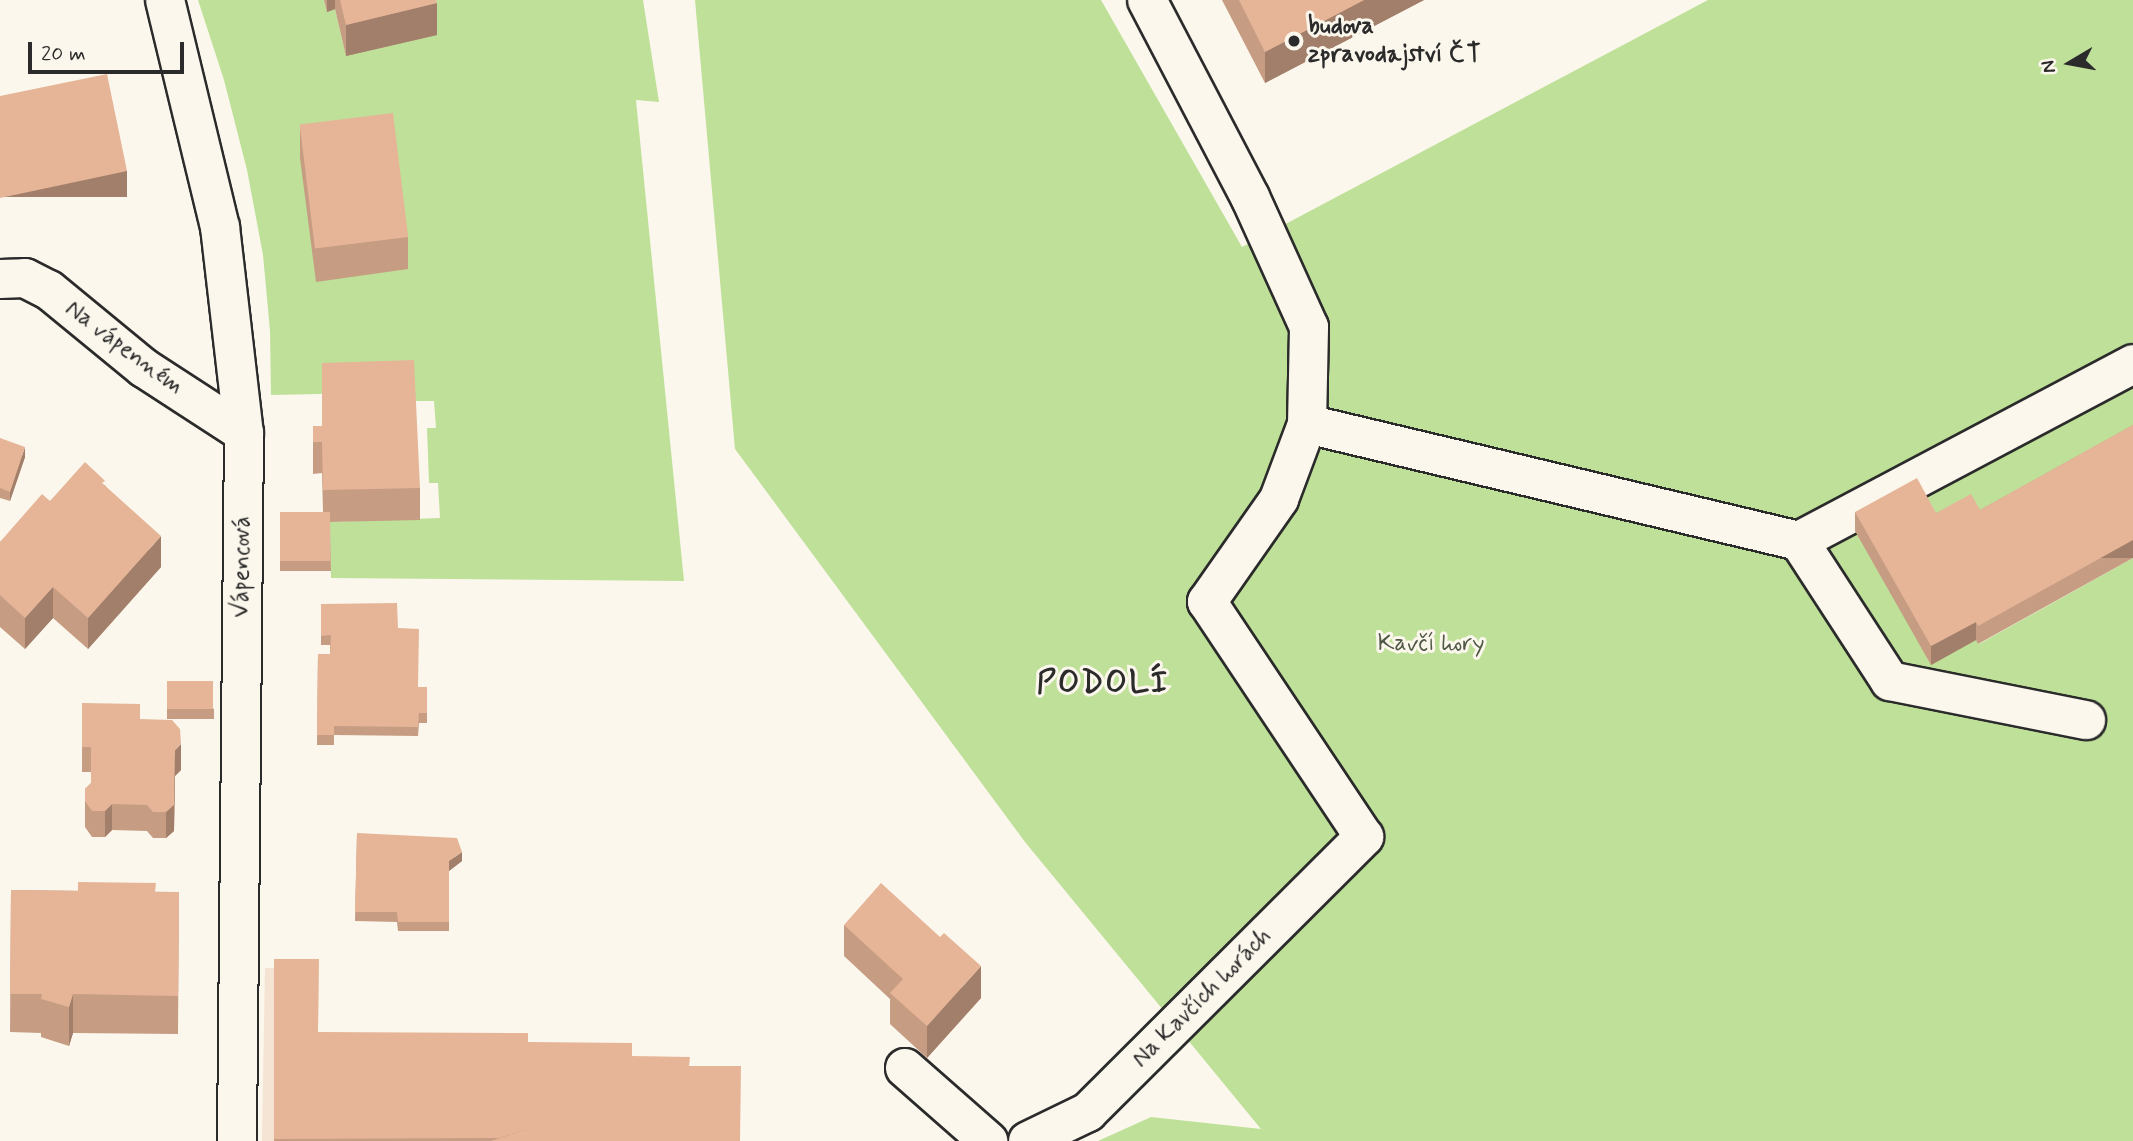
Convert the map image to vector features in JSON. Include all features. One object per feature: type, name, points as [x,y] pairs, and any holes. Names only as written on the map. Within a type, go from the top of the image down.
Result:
[{"type":"street","name":"Vápencová","points":[[164,0],[220,227],[244,433],[237,1141]]},
{"type":"street","points":[[1147,0],[1250,197],[1309,327],[1307,424],[1799,541],[2133,365]]},
{"type":"street","name":"Na vápenném","points":[[0,279],[25,278],[48,289],[144,368],[244,433]]},
{"type":"street","name":"Na Kavčích horách","points":[[1028,1141],[1088,1112],[1364,837],[1206,602],[1279,499],[1307,424]]},
{"type":"street","points":[[1799,541],[1890,681],[2086,720]]},
{"type":"street","points":[[905,1068],[988,1141]]},
{"type":"shaded area","points":[[265,968],[319,969],[316,1141],[262,1141]]},
{"type":"green space","points":[[198,0],[324,0],[327,11],[335,9],[346,55],[429,0],[643,0],[659,102],[636,100],[684,581],[331,578],[330,522],[440,518],[438,483],[429,483],[427,428],[436,428],[434,401],[415,401],[414,392],[271,395],[270,331],[263,255],[247,170],[224,80]]},
{"type":"green space","name":"Kavčí hory","points":[[695,0],[1101,0],[1242,247],[1708,0],[2133,0],[2133,443],[1976,640],[1979,644],[2133,558],[2133,1141],[1098,1141],[1151,1117],[1261,1129],[1025,842],[735,449]]},
{"type":"building","points":[[340,0],[436,0],[437,3],[346,25]]},
{"type":"building","points":[[1239,0],[1364,0],[1265,52]]},
{"type":"building","points":[[107,74],[127,171],[0,198],[0,96]]},
{"type":"building","points":[[393,113],[408,237],[315,249],[300,124]]},
{"type":"building","points":[[414,360],[420,488],[323,490],[322,442],[313,442],[313,426],[322,426],[322,363]]},
{"type":"building","points":[[2133,425],[2133,540],[1978,626],[1976,622],[1931,646],[1855,512],[1917,478],[1936,513],[1971,494],[1980,510]]},
{"type":"building","points":[[0,438],[25,447],[10,492],[0,488]]},
{"type":"building","points":[[85,462],[105,481],[102,483],[161,536],[88,618],[53,587],[25,618],[0,595],[0,542],[42,494],[50,501]]},
{"type":"building","points":[[280,512],[330,512],[330,561],[280,561]]},
{"type":"building","points":[[397,603],[398,628],[419,629],[418,687],[427,687],[427,713],[419,713],[418,727],[334,726],[334,735],[317,735],[318,654],[330,654],[331,635],[321,636],[321,604]]},
{"type":"building","points":[[167,681],[213,681],[213,709],[167,709]]},
{"type":"building","points":[[82,703],[140,704],[140,719],[172,720],[180,729],[181,744],[175,750],[174,805],[166,812],[153,812],[147,805],[112,804],[105,811],[92,811],[85,801],[85,789],[91,783],[91,747],[82,747]]},
{"type":"building","points":[[357,833],[457,838],[462,852],[449,861],[449,922],[398,922],[397,912],[355,912]]},
{"type":"building","points":[[78,882],[156,883],[155,892],[179,892],[178,996],[73,994],[69,1007],[41,999],[42,994],[10,994],[11,890],[78,891]]},
{"type":"building","points":[[881,883],[940,937],[944,933],[981,966],[927,1026],[890,993],[903,979],[844,925]]},
{"type":"building","points":[[274,959],[319,959],[318,1032],[528,1033],[528,1042],[632,1043],[632,1056],[690,1057],[689,1066],[741,1066],[740,1141],[527,1141],[527,1129],[499,1138],[274,1139]]},
{"type":"building","points":[[527,1129],[527,1141],[491,1141]]},
{"type":"place","name":"budova zpravodajství ČT","points":[[1294,41]]},
{"type":"district","name":"PODOLÍ","points":[[1103,683]]}]
